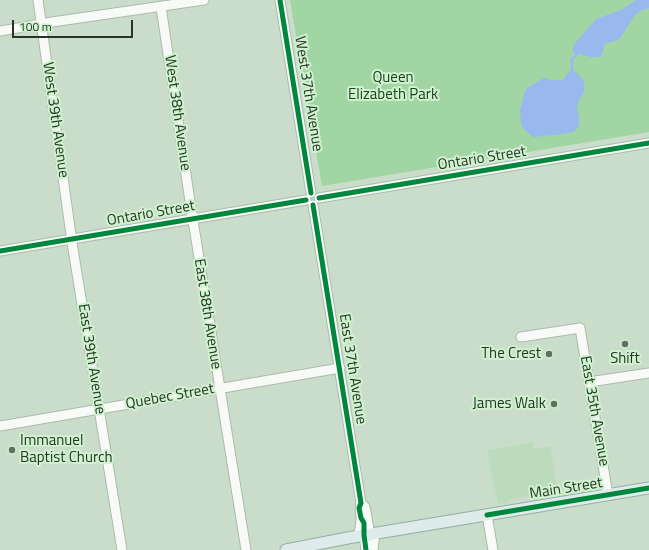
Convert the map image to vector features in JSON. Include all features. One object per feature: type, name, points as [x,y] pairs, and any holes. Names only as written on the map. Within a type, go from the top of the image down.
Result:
[{"type":"main road","name":"Main Street","points":[[286,550],[649,488]]},
{"type":"street","name":"West 39th Avenue","points":[[38,0],[71,239]]},
{"type":"street","points":[[0,31],[204,0]]},
{"type":"street","name":"West 37th Avenue","points":[[280,0],[312,199]]},
{"type":"street","name":"West 38th Avenue","points":[[161,7],[192,219]]},
{"type":"street","name":"Ontario Street","points":[[0,251],[649,143]]},
{"type":"street","name":"East 37th Avenue","points":[[312,199],[362,503],[365,506],[367,535],[366,550]]},
{"type":"street","name":"East 38th Avenue","points":[[192,219],[246,550]]},
{"type":"street","name":"East 39th Avenue","points":[[71,239],[122,550]]},
{"type":"street","name":"East 35th Avenue","points":[[521,337],[580,328],[608,495]]},
{"type":"street","name":"Quebec Street","points":[[0,426],[340,368]]},
{"type":"street","points":[[589,382],[649,373]]},
{"type":"street","points":[[487,515],[493,550]]},
{"type":"street","name":"East 37th Avenue","points":[[367,535],[373,550]]},
{"type":"shaded area","points":[[533,442],[534,449],[550,446],[558,491],[511,499],[507,503],[498,504],[487,450]]},
{"type":"green space","name":"Queen Elizabeth Park","points":[[290,0],[649,0],[649,132],[322,186]]},
{"type":"water","points":[[636,0],[649,0],[649,8],[640,11],[634,16],[621,37],[616,41],[604,44],[601,57],[591,57],[580,54],[576,55],[572,50],[576,42],[596,19],[621,10]]},
{"type":"water","points":[[570,70],[577,73],[584,81],[584,93],[579,100],[577,107],[579,126],[573,132],[533,137],[521,124],[520,110],[527,88],[545,78],[552,80],[563,80]]},
{"type":"waterway","points":[[572,71],[572,59],[576,55]]},
{"type":"cycle path","points":[[280,0],[311,193]]},
{"type":"cycle path","points":[[319,198],[649,143]]},
{"type":"cycle path","points":[[0,251],[306,200]]},
{"type":"cycle path","points":[[313,205],[361,503],[359,508],[361,518],[364,523],[366,550]]},
{"type":"cycle path","points":[[487,515],[649,488]]},
{"type":"place","name":"Shift","points":[[625,344]]},
{"type":"place","name":"The Crest","points":[[549,354]]},
{"type":"place","name":"James Walk","points":[[554,404]]},
{"type":"place","name":"Immanuel Baptist Church","points":[[12,450]]}]
